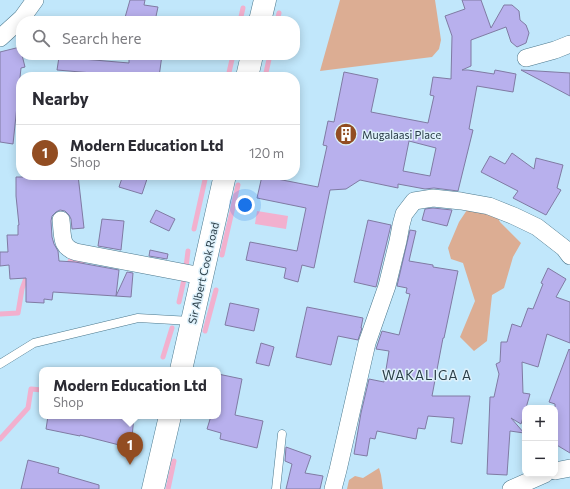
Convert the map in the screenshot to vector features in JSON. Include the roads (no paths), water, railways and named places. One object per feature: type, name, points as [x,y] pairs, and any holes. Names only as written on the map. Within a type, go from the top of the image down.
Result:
[{"type":"main road","points":[[261,16],[265,0]]},
{"type":"main road","points":[[248,72],[251,60]]},
{"type":"main road","name":"Sir Albert Cook Road","points":[[181,367],[224,180]]},
{"type":"main road","points":[[153,489],[169,419]]},
{"type":"street","points":[[23,16],[35,0]]},
{"type":"street","points":[[0,38],[16,23]]},
{"type":"street","points":[[526,58],[570,44]]},
{"type":"street","points":[[333,489],[367,343],[386,286],[404,214],[414,201],[424,198],[433,198],[489,206],[537,227],[564,248],[570,256]]},
{"type":"street","points":[[61,220],[64,245],[69,250],[202,276]]},
{"type":"street","points":[[558,470],[570,468]]},
{"type":"street","points":[[511,489],[538,477]]},
{"type":"lane","points":[[0,364],[34,343],[138,318],[192,321]]},
{"type":"lane","points":[[276,489],[282,434]]},
{"type":"waterway","points":[[241,16],[243,8]]},
{"type":"waterway","points":[[229,72],[232,60]]},
{"type":"waterway","points":[[266,72],[269,60]]},
{"type":"waterway","points":[[194,229],[205,180]]},
{"type":"waterway","points":[[222,255],[238,185]]},
{"type":"waterway","points":[[179,302],[185,275],[188,251]]},
{"type":"waterway","points":[[69,268],[70,261],[83,261]]},
{"type":"waterway","points":[[0,314],[18,313],[26,273]]},
{"type":"waterway","points":[[205,331],[216,290]]},
{"type":"waterway","points":[[163,357],[172,328]]},
{"type":"waterway","points":[[0,439],[28,408],[31,389],[39,390]]},
{"type":"waterway","points":[[168,489],[174,461]]},
{"type":"place","name":"Mugalaasi Place","points":[[346,134]]},
{"type":"place","name":"Modern Education Ltd","points":[[130,465]]},
{"type":"district","name":"WAKALIGA A","points":[[427,375]]}]
